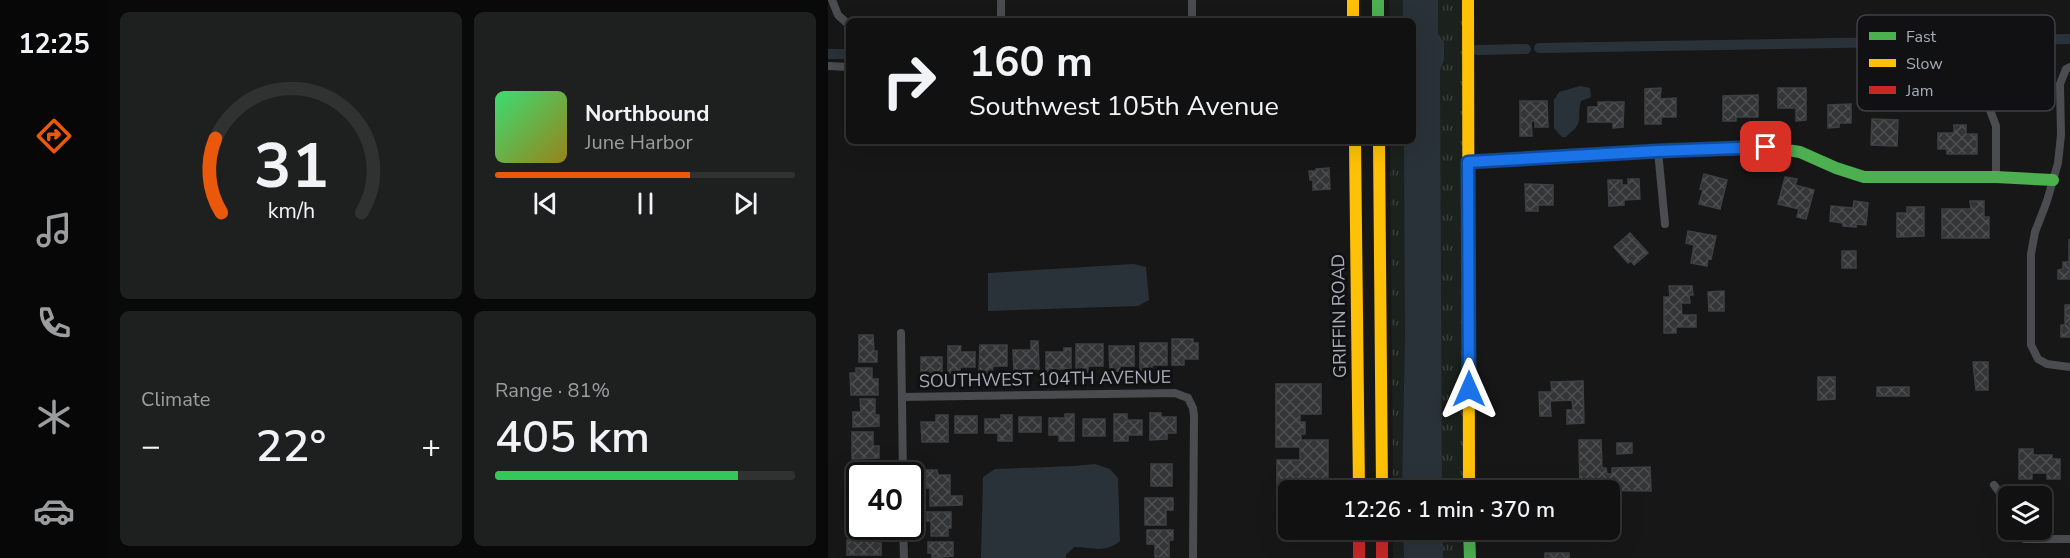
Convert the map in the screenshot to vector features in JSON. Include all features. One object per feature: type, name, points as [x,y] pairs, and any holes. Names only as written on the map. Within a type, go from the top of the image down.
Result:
[{"type":"street","points":[[832,0],[838,15],[846,22]]},
{"type":"street","points":[[1001,0],[1001,18]]},
{"type":"street","points":[[1192,0],[1192,18]]},
{"type":"street","points":[[1353,0],[1353,18]]},
{"type":"street","points":[[1378,0],[1378,18]]},
{"type":"street","points":[[1468,0],[1469,480]]},
{"type":"street","points":[[828,66],[846,67]]},
{"type":"street","points":[[2068,68],[2060,84],[2061,135],[2058,163],[2035,232],[2031,254],[2031,345],[2038,359],[2046,364],[2070,367]]},
{"type":"street","points":[[1990,111],[1996,126],[1996,177]]},
{"type":"street","name":"GRIFFIN ROAD","points":[[1355,144],[1359,480]]},
{"type":"street","points":[[1379,144],[1382,480]]},
{"type":"street","points":[[1468,162],[1766,147],[1800,152],[1836,168],[1864,177],[1996,177],[2053,180]]},
{"type":"street","points":[[1658,151],[1665,224]]},
{"type":"street","points":[[900,333],[903,462]]},
{"type":"street","name":"SOUTHWEST 104TH AVENUE","points":[[902,397],[1175,393],[1191,395],[1194,416],[1193,558]]},
{"type":"street","points":[[1994,485],[1998,490]]},
{"type":"street","points":[[2052,539],[2070,539]]},
{"type":"street","points":[[903,540],[904,558]]},
{"type":"street","points":[[1359,540],[1359,558]]},
{"type":"street","points":[[1382,540],[1382,558]]},
{"type":"street","points":[[1469,540],[1470,558]]},
{"type":"green space","points":[[1389,0],[1463,0],[1465,480],[1393,480],[1390,144],[1416,144],[1416,18],[1390,18]]},
{"type":"green space","points":[[1393,540],[1465,540],[1465,558],[1393,558]]},
{"type":"shaded area","points":[[1403,0],[1438,0],[1438,34],[1444,42],[1444,60],[1440,70],[1442,480],[1402,480],[1405,336],[1404,144],[1416,144],[1416,18],[1403,18]]},
{"type":"shaded area","points":[[1580,86],[1590,88],[1591,97],[1581,101],[1579,122],[1567,137],[1562,137],[1554,128],[1554,100],[1559,92]]},
{"type":"shaded area","points":[[1134,264],[1146,267],[1149,300],[1138,306],[988,311],[988,273]]},
{"type":"shaded area","points":[[1095,464],[1110,469],[1118,478],[1120,541],[1103,549],[1074,547],[1066,558],[981,558],[983,477],[995,469]]},
{"type":"shaded area","points":[[1403,540],[1443,540],[1443,558],[1404,558]]},
{"type":"building","points":[[1661,88],[1660,99],[1676,98],[1676,117],[1661,117],[1661,124],[1645,124],[1645,89]]},
{"type":"building","points":[[1778,88],[1806,88],[1806,120],[1796,121],[1796,108],[1778,108]]},
{"type":"building","points":[[1758,95],[1758,117],[1736,117],[1736,121],[1723,121],[1723,96]]},
{"type":"building","points":[[1520,101],[1547,101],[1548,127],[1535,127],[1535,121],[1531,121],[1532,136],[1520,136]]},
{"type":"building","points":[[1598,102],[1624,102],[1623,127],[1613,128],[1613,122],[1588,122],[1588,107],[1598,107]]},
{"type":"building","points":[[1851,104],[1851,123],[1839,123],[1839,127],[1828,128],[1828,105]]},
{"type":"building","points":[[1872,119],[1898,120],[1897,146],[1871,145]]},
{"type":"building","points":[[1954,125],[1966,125],[1966,134],[1977,134],[1977,154],[1947,154],[1947,149],[1938,149],[1938,133],[1954,133]]},
{"type":"building","points":[[1329,168],[1330,189],[1313,190],[1313,180],[1310,180],[1309,171]]},
{"type":"building","points":[[1704,174],[1727,180],[1720,209],[1699,204]]},
{"type":"building","points":[[1785,177],[1797,179],[1795,185],[1814,190],[1806,219],[1797,217],[1799,209],[1778,204]]},
{"type":"building","points":[[1628,179],[1639,179],[1640,199],[1624,200],[1624,205],[1609,206],[1608,180],[1622,180],[1622,185],[1628,185]]},
{"type":"building","points":[[1525,184],[1553,185],[1553,205],[1538,205],[1538,211],[1526,211]]},
{"type":"building","points":[[1854,201],[1868,203],[1866,225],[1843,226],[1843,223],[1830,221],[1831,206],[1853,208]]},
{"type":"building","points":[[1970,201],[1984,201],[1984,217],[1989,217],[1989,238],[1942,238],[1942,209],[1971,209]]},
{"type":"building","points":[[1907,207],[1924,207],[1924,236],[1897,237],[1897,213],[1907,213]]},
{"type":"building","points":[[1688,231],[1716,236],[1711,259],[1708,258],[1707,266],[1691,263],[1694,245],[1686,243]]},
{"type":"building","points":[[1630,233],[1648,253],[1634,265],[1631,261],[1628,263],[1614,247]]},
{"type":"building","points":[[2069,239],[2070,279],[2058,279],[2058,270],[2063,269],[2063,262],[2069,262]]},
{"type":"building","points":[[1842,251],[1856,251],[1856,268],[1842,268]]},
{"type":"building","points":[[1669,286],[1692,286],[1693,295],[1689,295],[1690,303],[1681,303],[1682,315],[1696,315],[1696,327],[1676,327],[1676,333],[1664,333],[1664,297],[1670,297]]},
{"type":"building","points":[[1724,291],[1724,311],[1709,311],[1708,292]]},
{"type":"building","points":[[2065,305],[2070,305],[2070,337],[2061,337],[2061,325],[2065,325]]},
{"type":"building","points":[[859,335],[873,335],[877,362],[859,362]]},
{"type":"building","points":[[1172,339],[1193,339],[1193,343],[1198,343],[1198,359],[1184,359],[1184,365],[1172,365]]},
{"type":"building","points":[[1031,341],[1038,341],[1039,369],[1024,369],[1025,373],[1014,373],[1013,350],[1031,350]]},
{"type":"building","points":[[1140,343],[1167,343],[1167,365],[1152,365],[1152,371],[1140,371]]},
{"type":"building","points":[[1076,344],[1103,344],[1103,366],[1088,366],[1088,372],[1076,372]]},
{"type":"building","points":[[980,345],[1007,345],[1007,366],[993,366],[992,373],[979,373]]},
{"type":"building","points":[[948,346],[961,346],[960,352],[975,352],[975,367],[960,367],[960,374],[948,373]]},
{"type":"building","points":[[1109,346],[1134,346],[1134,366],[1120,366],[1120,371],[1110,372]]},
{"type":"building","points":[[1064,348],[1071,348],[1071,369],[1046,372],[1046,352],[1064,352]]},
{"type":"building","points":[[921,357],[942,357],[942,372],[921,373]]},
{"type":"building","points":[[1973,362],[1988,362],[1988,390],[1976,390]]},
{"type":"building","points":[[856,368],[872,368],[872,379],[878,379],[878,395],[851,395],[850,373],[856,373]]},
{"type":"building","points":[[1818,377],[1835,377],[1835,399],[1818,400]]},
{"type":"building","points":[[1583,381],[1584,423],[1567,424],[1567,410],[1573,410],[1572,400],[1550,401],[1551,416],[1540,416],[1539,392],[1552,392],[1551,382]]},
{"type":"building","points":[[1276,384],[1321,384],[1321,414],[1300,414],[1300,422],[1305,422],[1305,434],[1301,434],[1301,440],[1328,440],[1328,480],[1278,480],[1277,487],[1277,460],[1300,460],[1300,447],[1276,447]]},
{"type":"building","points":[[1877,387],[1909,387],[1909,396],[1877,396]]},
{"type":"building","points":[[860,399],[875,399],[875,415],[879,415],[879,426],[853,427],[853,412],[861,412]]},
{"type":"building","points":[[1150,413],[1161,413],[1161,417],[1176,417],[1176,433],[1167,433],[1167,439],[1150,440]]},
{"type":"building","points":[[1065,414],[1074,414],[1074,441],[1059,441],[1059,435],[1049,435],[1049,418],[1065,418]]},
{"type":"building","points":[[1114,414],[1127,414],[1127,420],[1142,420],[1142,435],[1128,435],[1128,441],[1114,441]]},
{"type":"building","points":[[936,415],[948,415],[948,442],[922,442],[921,422],[936,422]]},
{"type":"building","points":[[1001,415],[1012,415],[1012,441],[998,441],[998,433],[985,433],[985,419],[1001,419]]},
{"type":"building","points":[[955,416],[977,416],[977,433],[955,433]]},
{"type":"building","points":[[1019,417],[1041,417],[1041,432],[1019,432]]},
{"type":"building","points":[[1083,419],[1105,419],[1105,436],[1083,436]]},
{"type":"building","points":[[852,432],[873,432],[873,446],[879,446],[879,458],[852,459]]},
{"type":"building","points":[[1579,440],[1601,440],[1602,468],[1606,468],[1607,474],[1612,474],[1612,468],[1650,467],[1651,491],[1620,491],[1620,480],[1580,480]]},
{"type":"building","points":[[1617,443],[1632,443],[1632,453],[1617,454]]},
{"type":"building","points":[[2019,449],[2033,449],[2033,455],[2052,455],[2052,459],[2060,459],[2060,479],[2047,479],[2047,473],[2032,473],[2032,479],[2019,479]]},
{"type":"building","points":[[1151,464],[1172,464],[1172,486],[1151,486]]},
{"type":"building","points":[[926,470],[937,470],[938,475],[950,475],[950,496],[962,496],[962,505],[930,506],[930,488],[927,488]]},
{"type":"building","points":[[1145,498],[1173,498],[1173,510],[1166,510],[1166,525],[1145,525]]},
{"type":"building","points":[[927,512],[951,512],[951,528],[948,528],[948,536],[931,536],[931,521],[927,521]]},
{"type":"building","points":[[1147,530],[1173,530],[1173,540],[1169,540],[1169,557],[1155,557],[1155,544],[1147,544]]},
{"type":"building","points":[[847,540],[877,540],[877,543],[881,543],[881,555],[847,555]]},
{"type":"building","points":[[928,542],[953,542],[953,556],[932,558],[932,553],[928,553]]},
{"type":"building","points":[[1545,553],[1569,553],[1569,558],[1545,558]]},
{"type":"waterway","points":[[2055,39],[2070,39]]},
{"type":"waterway","points":[[1539,48],[1857,43]]},
{"type":"waterway","points":[[1477,50],[1526,49]]},
{"type":"waterway","points":[[828,54],[846,54]]},
{"type":"traffic: fast","points":[[1378,0],[1378,18]]},
{"type":"traffic: fast","points":[[1774,148],[1800,152],[1836,168],[1864,177],[1996,177],[2053,180]]},
{"type":"traffic: fast","points":[[1469,540],[1470,558]]},
{"type":"traffic: slow","points":[[1353,0],[1353,18]]},
{"type":"traffic: slow","points":[[1468,0],[1469,480]]},
{"type":"traffic: slow","points":[[1355,144],[1359,480]]},
{"type":"traffic: slow","points":[[1379,144],[1382,480]]},
{"type":"traffic: slow","points":[[1468,162],[1658,151],[1774,148]]},
{"type":"traffic: jam","points":[[1359,540],[1359,558]]},
{"type":"traffic: jam","points":[[1382,540],[1382,558]]},
{"type":"route","points":[[1469,389],[1468,162],[1766,147]]}]
